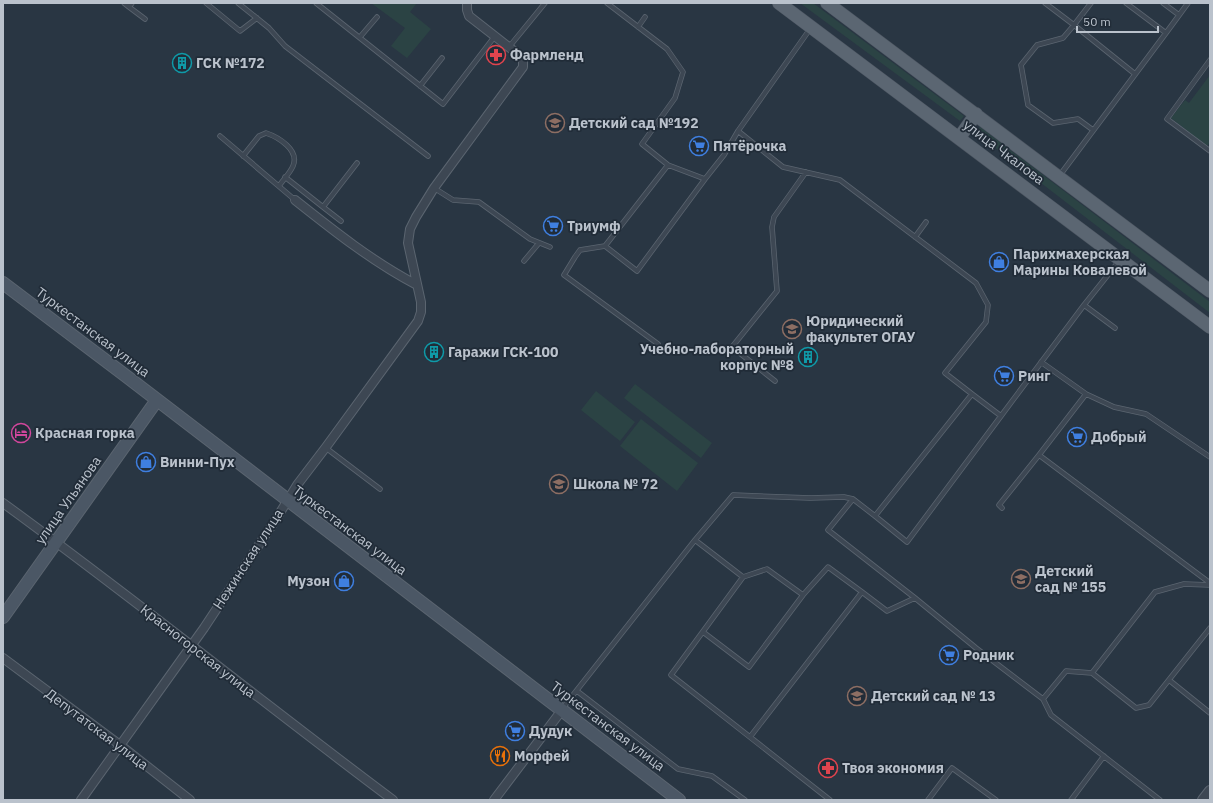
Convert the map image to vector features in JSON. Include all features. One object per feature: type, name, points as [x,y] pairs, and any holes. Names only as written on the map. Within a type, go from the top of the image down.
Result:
[{"type":"main road","name":"улица Чкалова","points":[[778,3],[1210,327]]},
{"type":"main road","name":"улица Чкалова","points":[[827,3],[1210,291]]},
{"type":"main road","points":[[959,138],[976,114]]},
{"type":"main road","name":"Туркестанская улица","points":[[3,283],[679,800]]},
{"type":"main road","name":"улица Ульянова","points":[[3,617],[157,400]]},
{"type":"street","points":[[417,285],[408,243],[410,229],[416,216],[434,188],[521,75],[523,67],[523,60],[519,54],[469,16],[467,3]]},
{"type":"street","points":[[295,200],[345,239],[393,272],[417,285]]},
{"type":"street","name":"Нежинская улица","points":[[81,800],[190,646],[278,516],[297,485],[418,321],[421,312],[421,302],[417,285]]},
{"type":"street","name":"Красногорская улица","points":[[3,503],[57,542],[190,646],[393,800]]},
{"type":"street","name":"Депутатская улица","points":[[3,658],[120,745],[190,800]]},
{"type":"street","points":[[494,800],[562,710]]},
{"type":"street","points":[[1203,800],[1210,791]]},
{"type":"lane","points":[[124,3],[130,5],[145,19]]},
{"type":"lane","points":[[206,3],[240,31],[257,18]]},
{"type":"lane","points":[[238,3],[269,28],[285,46],[428,156]]},
{"type":"lane","points":[[316,3],[443,104],[495,36]]},
{"type":"lane","points":[[509,47],[545,3]]},
{"type":"lane","points":[[607,3],[667,49],[683,72],[675,98],[642,144],[668,165],[705,179]]},
{"type":"lane","points":[[1045,3],[1135,74]]},
{"type":"lane","points":[[1091,3],[1063,38],[1037,45],[1021,65],[1028,105],[1053,123],[1078,119],[1093,130]]},
{"type":"lane","points":[[1126,3],[1166,33]]},
{"type":"lane","points":[[1163,3],[1179,15]]},
{"type":"lane","points":[[1059,177],[1188,3]]},
{"type":"lane","points":[[360,38],[377,17]]},
{"type":"lane","points":[[638,27],[645,17]]},
{"type":"lane","points":[[605,246],[637,271],[724,155],[738,131],[811,27]]},
{"type":"lane","points":[[420,86],[442,58]]},
{"type":"lane","points":[[1210,60],[1167,118],[1210,151]]},
{"type":"lane","points":[[738,131],[783,167],[840,180],[976,283],[988,305],[986,322],[945,372],[1001,416]]},
{"type":"lane","points":[[244,156],[259,136],[266,133],[276,136],[286,144],[293,155],[294,165],[279,186]]},
{"type":"lane","points":[[220,136],[295,200]]},
{"type":"lane","points":[[324,207],[357,163]]},
{"type":"lane","points":[[658,344],[564,275],[580,250],[605,246],[668,165]]},
{"type":"lane","points":[[775,381],[732,347],[777,291],[772,227],[774,217],[806,172]]},
{"type":"lane","points":[[285,177],[341,221]]},
{"type":"lane","points":[[434,188],[453,200],[479,202],[530,239],[550,247]]},
{"type":"lane","points":[[916,237],[926,222]]},
{"type":"lane","points":[[524,261],[539,243]]},
{"type":"lane","points":[[562,710],[695,540],[733,495],[810,498],[844,497],[853,499],[907,542],[1084,305],[1120,260]]},
{"type":"lane","points":[[1084,305],[1115,328]]},
{"type":"lane","points":[[1041,362],[1086,394],[1114,407],[1146,414],[1210,457]]},
{"type":"lane","points":[[875,516],[972,394]]},
{"type":"lane","points":[[1002,508],[999,505],[1086,394]]},
{"type":"lane","points":[[326,447],[380,489]]},
{"type":"lane","points":[[1039,455],[1210,584]]},
{"type":"lane","points":[[853,499],[828,530],[976,648],[1043,699],[1051,715],[1160,800]]},
{"type":"lane","points":[[695,540],[743,577]]},
{"type":"lane","points":[[703,632],[749,667],[803,596],[828,567],[887,611],[915,598]]},
{"type":"lane","points":[[803,596],[767,569],[743,577],[671,675],[830,800]]},
{"type":"lane","points":[[1092,673],[1155,592],[1184,584],[1210,584]]},
{"type":"lane","points":[[750,736],[862,592]]},
{"type":"lane","points":[[1043,699],[1066,671],[1092,673],[1136,708],[1149,705],[1210,628]]},
{"type":"lane","points":[[1169,680],[1210,713]]},
{"type":"lane","points":[[577,691],[678,769],[712,776],[745,800]]},
{"type":"lane","points":[[1071,800],[1104,756]]},
{"type":"lane","points":[[928,800],[952,768],[996,800]]},
{"type":"green space","points":[[371,3],[417,3],[410,12],[431,29],[407,58],[391,46],[405,28]]},
{"type":"green space","points":[[800,3],[813,3],[964,116],[960,121]]},
{"type":"green space","points":[[1210,75],[1210,142],[1207,146],[1171,118],[1185,100],[1189,103]]},
{"type":"green space","points":[[980,127],[1210,302],[1210,313],[976,133]]},
{"type":"green space","points":[[635,384],[712,443],[701,458],[624,398]]},
{"type":"green space","points":[[596,391],[635,422],[620,441],[581,410]]},
{"type":"green space","points":[[641,419],[698,463],[677,491],[620,446]]},
{"type":"place","name":"Фармленд","points":[[496,55]]},
{"type":"place","name":"ГСК №172","points":[[182,63]]},
{"type":"place","name":"Детский сад №192","points":[[555,123]]},
{"type":"place","name":"Пятёрочка","points":[[699,146]]},
{"type":"place","name":"Триумф","points":[[553,226]]},
{"type":"place","name":"Парихмахерская Марины Ковалевой","points":[[999,262]]},
{"type":"place","name":"Юридический факультет ОГАУ","points":[[792,329]]},
{"type":"place","name":"Гаражи ГСК-100","points":[[434,352]]},
{"type":"place","name":"Учебно-лабораторный корпус №8","points":[[808,357]]},
{"type":"place","name":"Ринг","points":[[1004,376]]},
{"type":"place","name":"Красная горка","points":[[21,433]]},
{"type":"place","name":"Добрый","points":[[1077,437]]},
{"type":"place","name":"Винни-Пух","points":[[146,462]]},
{"type":"place","name":"Школа № 72","points":[[559,484]]},
{"type":"place","name":"Детский сад № 155","points":[[1021,579]]},
{"type":"place","name":"Музон","points":[[344,581]]},
{"type":"place","name":"Родник","points":[[949,655]]},
{"type":"place","name":"Детский сад № 13","points":[[857,696]]},
{"type":"place","name":"Дудук","points":[[515,731]]},
{"type":"place","name":"Морфей","points":[[500,756]]},
{"type":"place","name":"Твоя экономия","points":[[828,768]]}]
